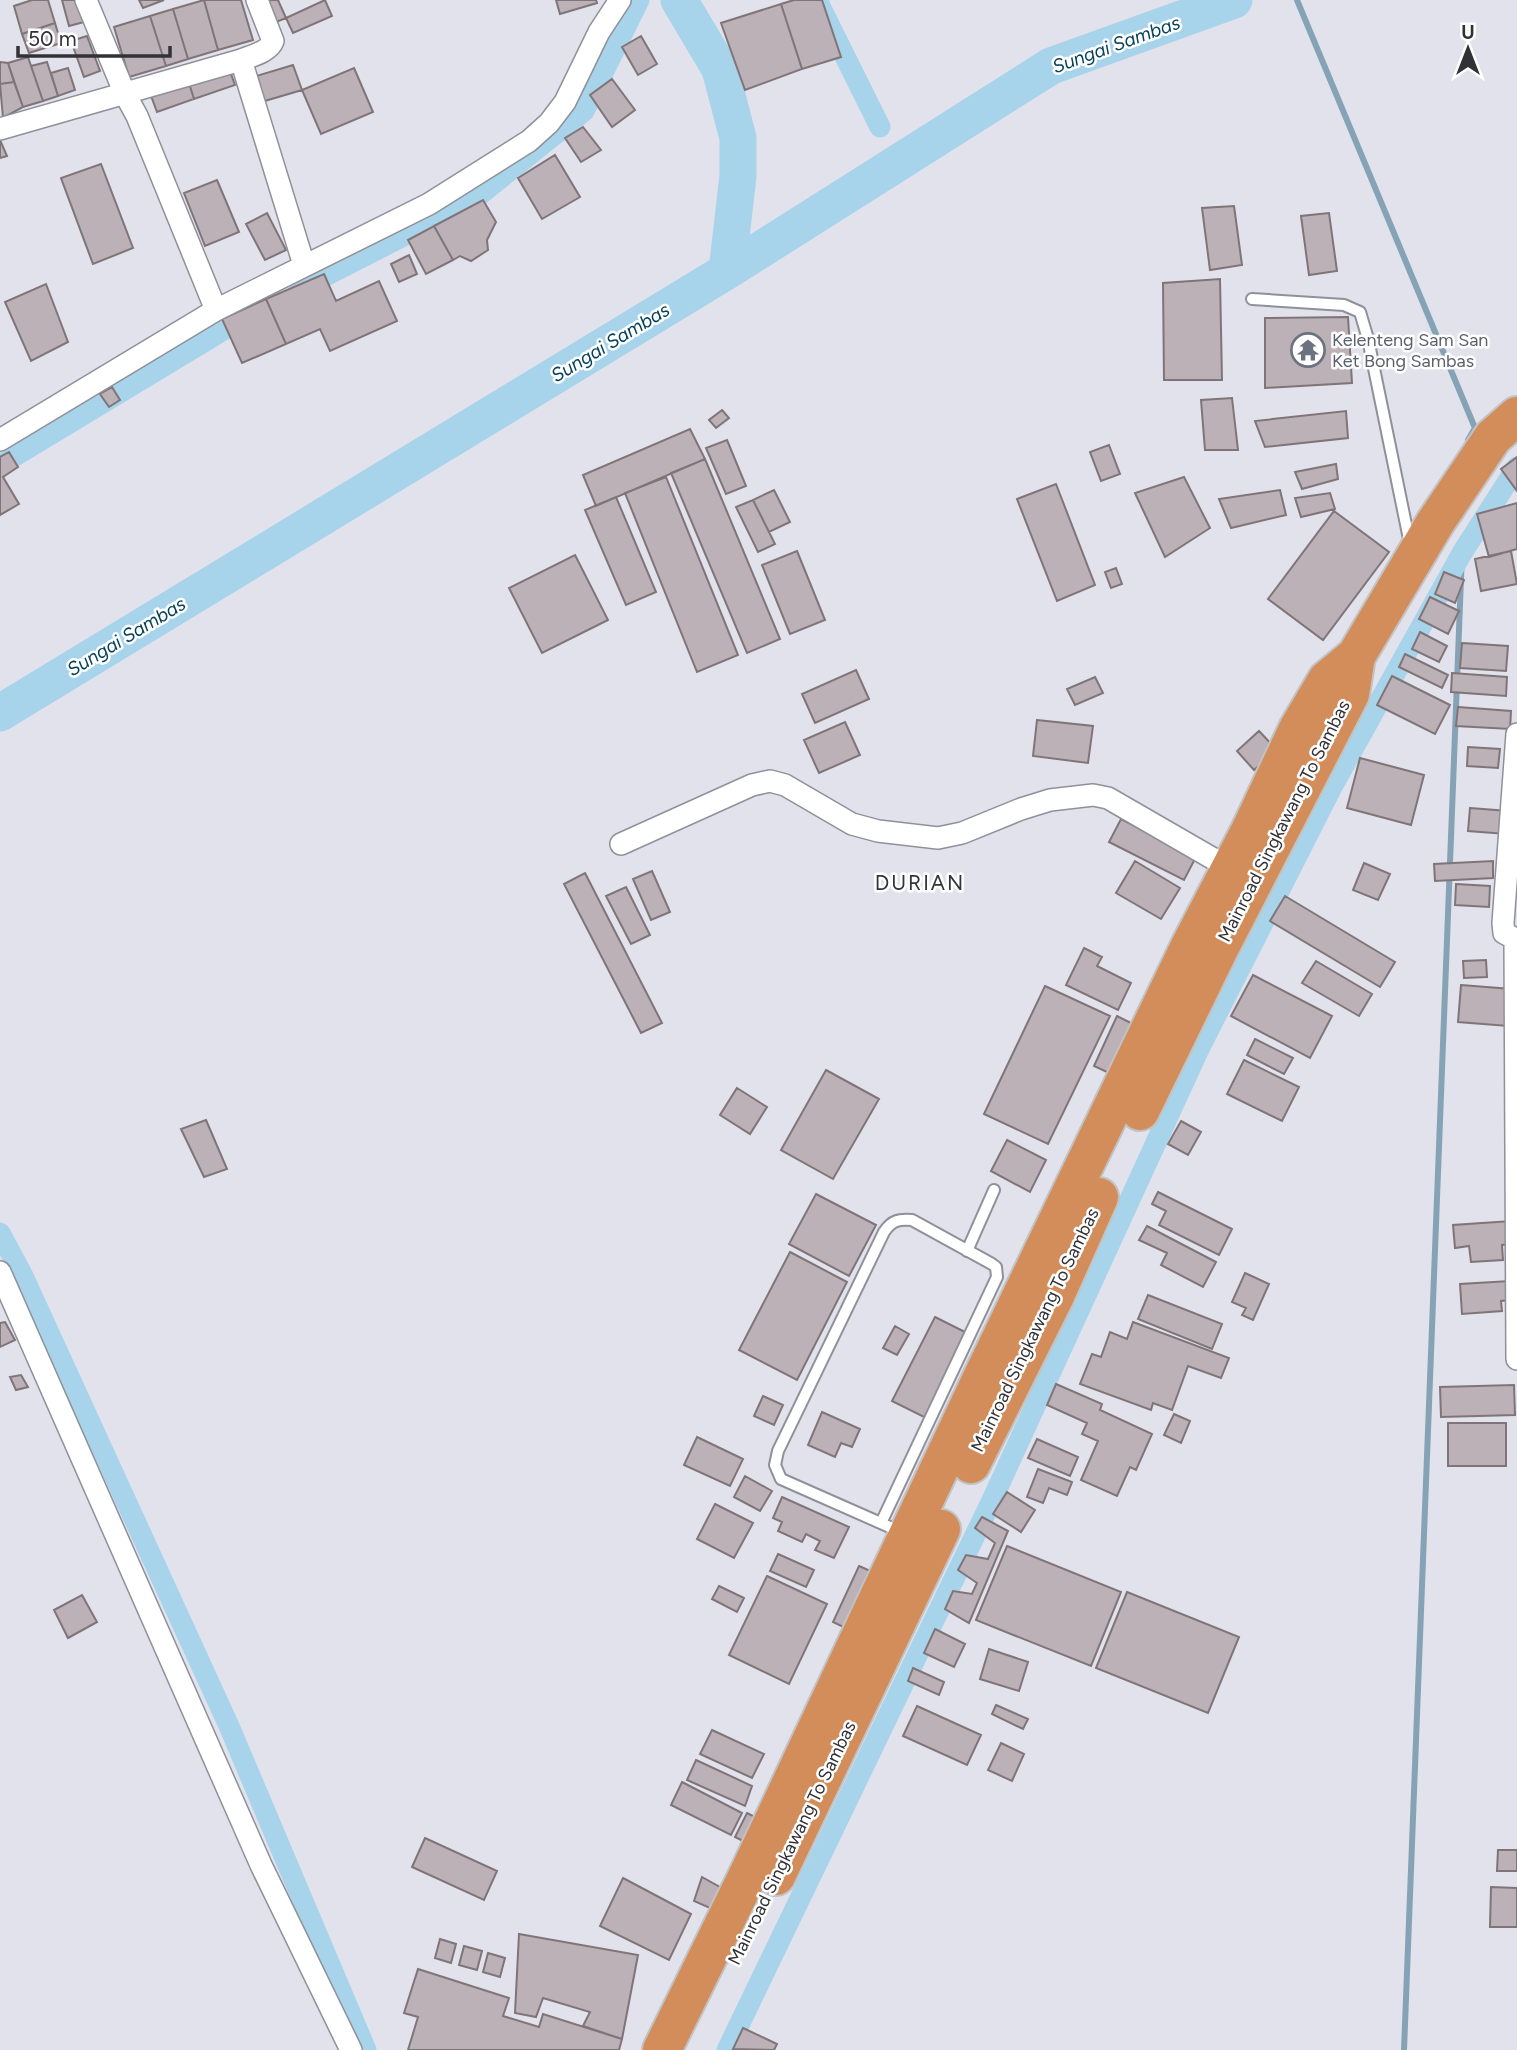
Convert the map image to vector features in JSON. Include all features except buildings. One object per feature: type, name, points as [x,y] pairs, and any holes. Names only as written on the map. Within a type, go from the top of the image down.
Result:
[{"type":"highway","points":[[1356,656],[1413,560],[1493,437],[1517,416]]},
{"type":"highway","name":"Mainroad Singkawang To Sambas","points":[[692,2050],[882,1656],[977,1451],[1155,1018],[1314,700],[1327,680],[1356,656]]},
{"type":"highway","name":"Mainroad Singkawang To Sambas","points":[[662,2050],[748,1875],[848,1659],[895,1529],[985,1339],[1042,1289],[1105,1183],[1218,951],[1350,694],[1356,656]]},
{"type":"street","points":[[86,0],[125,94],[137,116],[216,310]]},
{"type":"street","points":[[0,130],[241,60],[264,50],[271,46],[273,41],[257,0]]},
{"type":"street","points":[[0,440],[216,310],[429,204],[528,141],[549,123],[565,102],[599,32],[620,0]]},
{"type":"street","points":[[241,60],[304,265]]},
{"type":"street","points":[[1517,734],[1503,923],[1504,933],[1516,940],[1517,1359]]},
{"type":"street","points":[[621,844],[752,785],[770,781],[785,785],[852,824],[878,831],[938,838],[962,833],[1050,800],[1079,795],[1108,798],[1231,869]]},
{"type":"street","points":[[0,1272],[261,1865],[351,2050]]},
{"type":"lane","points":[[1252,299],[1344,305],[1360,312],[1368,339],[1413,560]]},
{"type":"lane","points":[[967,1251],[994,1190]]},
{"type":"lane","points":[[895,1529],[781,1479],[775,1465],[778,1451],[889,1224],[898,1219],[912,1220],[992,1264],[997,1271],[997,1277],[985,1339]]},
{"type":"waterway","points":[[300,289],[472,201],[584,111],[639,0]]},
{"type":"waterway","points":[[679,0],[720,69],[738,138],[738,176],[727,271]]},
{"type":"waterway","points":[[817,0],[880,127]]},
{"type":"waterway","name":"Sungai Sambas","points":[[0,713],[727,271],[1051,66],[1234,0]]},
{"type":"waterway","points":[[1297,0],[1475,428],[1468,440]]},
{"type":"waterway","points":[[0,465],[250,314]]},
{"type":"waterway","points":[[727,2050],[993,1498],[1198,1051],[1332,787],[1462,553],[1517,467]]},
{"type":"waterway","points":[[1404,2050],[1462,553]]},
{"type":"waterway","points":[[0,1233],[23,1276],[229,1726],[366,2050]]},
{"type":"place","name":"Kelenteng Sam San Ket Bong Sambas","points":[[1308,350]]},
{"type":"district","name":"DURIAN","points":[[920,883]]}]
